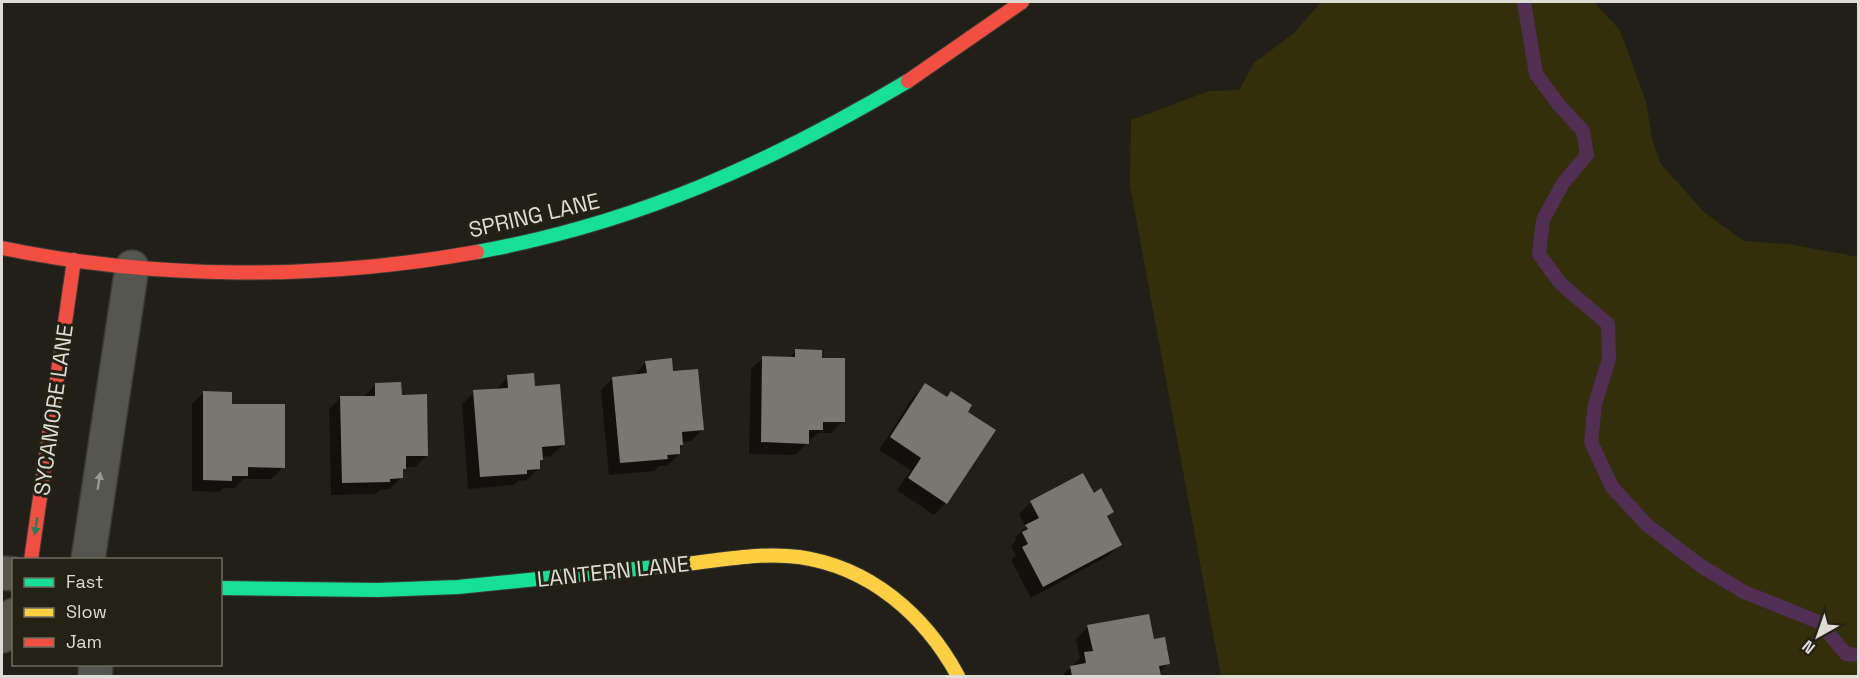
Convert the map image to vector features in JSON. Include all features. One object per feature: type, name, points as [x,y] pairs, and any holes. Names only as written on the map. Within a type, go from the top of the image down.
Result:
[{"type":"street","name":"SPRING LANE","points":[[2,248],[132,267],[238,272],[386,265],[525,243],[651,206],[713,182],[800,143],[863,110],[928,69],[1022,2]]},
{"type":"street","name":"SYCAMORE LANE","points":[[32,558],[74,260]]},
{"type":"street","points":[[88,558],[132,267]]},
{"type":"street","name":"LANTERN LANE","points":[[222,588],[378,590],[458,586],[758,556],[800,558],[838,567],[873,583],[903,604],[950,658],[958,676]]},
{"type":"street","points":[[2,636],[12,618]]},
{"type":"shaded area","points":[[1321,2],[1594,2],[1619,29],[1624,41],[1646,102],[1652,139],[1661,164],[1704,212],[1744,241],[1789,244],[1858,257],[1858,676],[1221,676],[1130,186],[1131,120],[1209,91],[1239,90],[1254,63],[1294,33]]},
{"type":"building","points":[[795,349],[822,350],[822,358],[845,358],[845,422],[823,422],[823,430],[809,430],[809,444],[761,442],[762,356],[795,357]]},
{"type":"building","points":[[672,358],[673,371],[698,369],[704,430],[682,432],[683,445],[680,445],[680,454],[667,455],[668,459],[620,463],[612,377],[647,373],[645,361]]},
{"type":"building","points":[[534,373],[535,386],[560,384],[565,445],[542,447],[543,460],[540,460],[540,469],[527,470],[527,474],[480,477],[473,390],[508,388],[507,375]]},
{"type":"building","points":[[401,382],[402,395],[427,394],[428,456],[406,456],[403,478],[390,479],[390,482],[342,483],[340,396],[375,396],[375,383]]},
{"type":"building","points":[[925,383],[947,397],[951,391],[972,405],[968,412],[996,430],[947,504],[908,478],[921,458],[890,437]]},
{"type":"building","points":[[203,391],[232,392],[232,404],[285,404],[285,468],[248,467],[248,476],[232,476],[232,481],[203,480]]},
{"type":"building","points":[[1083,473],[1094,493],[1101,488],[1114,512],[1107,516],[1122,545],[1043,587],[1022,547],[1028,544],[1022,532],[1028,529],[1025,525],[1039,518],[1030,501]]},
{"type":"building","points":[[1149,614],[1154,639],[1165,637],[1170,664],[1159,666],[1161,676],[1072,676],[1070,666],[1086,663],[1084,652],[1093,651],[1087,625]]},
{"type":"waterway","points":[[1524,2],[1536,74],[1559,105],[1583,131],[1587,155],[1563,183],[1543,220],[1539,254],[1561,284],[1608,324],[1609,359],[1595,404],[1591,442],[1612,487],[1647,525],[1701,566],[1744,592],[1819,622],[1846,654],[1858,655]]},
{"type":"traffic: fast","points":[[477,252],[536,240],[592,225],[701,186],[805,138],[908,81]]},
{"type":"traffic: fast","points":[[222,588],[378,590],[458,587],[685,564]]},
{"type":"traffic: slow","points":[[685,564],[771,555],[825,562],[849,571],[893,597],[912,614],[945,654],[958,676]]},
{"type":"traffic: jam","points":[[908,81],[1022,2]]},
{"type":"traffic: jam","points":[[2,248],[61,259],[120,266],[179,271],[239,272],[359,268],[477,252]]},
{"type":"traffic: jam","points":[[31,558],[74,260]]}]
